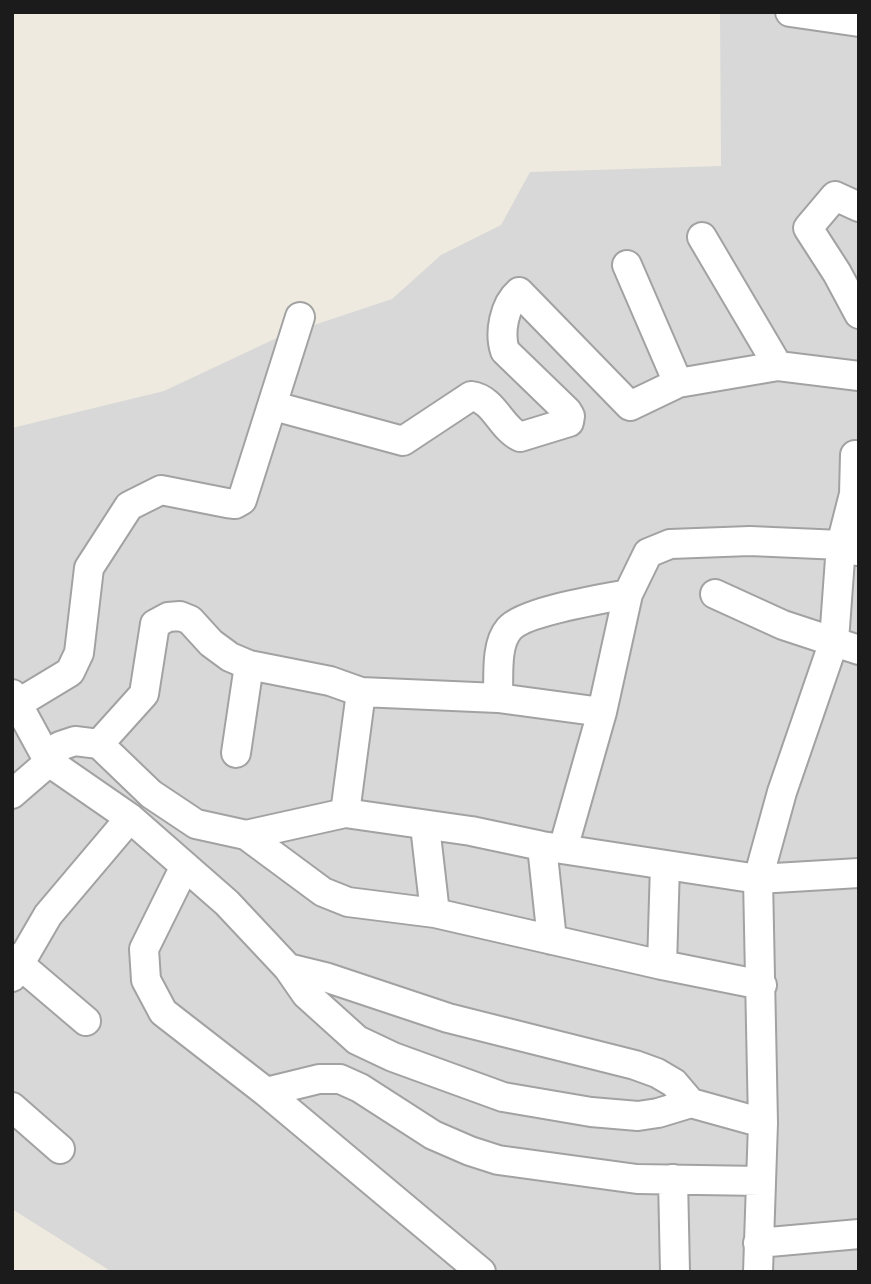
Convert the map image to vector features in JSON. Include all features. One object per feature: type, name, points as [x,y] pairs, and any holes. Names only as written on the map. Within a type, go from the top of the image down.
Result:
[{"type":"street","points":[[790,12],[859,22]]},
{"type":"street","points":[[859,207],[835,196],[808,228],[859,314]]},
{"type":"street","points":[[702,237],[778,366]]},
{"type":"street","points":[[627,265],[678,383]]},
{"type":"street","points":[[274,406],[403,441],[471,396],[480,397],[512,433],[520,437],[569,422],[567,411],[505,351],[503,329],[512,298],[519,292],[630,406],[678,383],[778,366],[859,376]]},
{"type":"street","points":[[300,317],[274,406],[242,500],[235,504],[226,503],[161,490],[129,506],[89,568],[79,653],[70,671],[15,699],[49,762],[130,818],[227,903],[289,968],[306,995],[357,1040],[393,1057],[503,1097],[591,1112],[638,1116],[658,1113],[691,1102]]},
{"type":"street","points":[[758,1272],[763,1123],[758,879],[782,792],[846,645],[855,455],[859,455]]},
{"type":"street","points":[[552,940],[552,847],[602,712],[628,594],[648,553],[670,544],[750,541],[850,548]]},
{"type":"street","points":[[498,698],[502,643],[510,628],[531,617],[568,605],[628,594]]},
{"type":"street","points":[[715,594],[783,625],[846,645]]},
{"type":"street","points":[[99,744],[144,694],[155,624],[168,617],[180,616],[190,620],[211,643],[230,657],[249,665],[330,681],[361,692],[498,698],[602,712]]},
{"type":"street","points":[[236,753],[249,665]]},
{"type":"street","points":[[345,813],[361,692]]},
{"type":"street","points":[[12,794],[49,762],[60,747],[75,741],[99,744],[151,794],[196,824],[246,835],[323,892],[348,902],[435,913],[762,985]]},
{"type":"street","points":[[246,835],[345,813],[471,831],[552,847],[758,879],[859,873]]},
{"type":"street","points":[[86,1021],[15,966],[48,915],[130,818]]},
{"type":"street","points":[[425,826],[435,913]]},
{"type":"street","points":[[662,965],[665,865]]},
{"type":"street","points":[[185,866],[144,949],[146,981],[163,1012],[266,1092],[481,1272]]},
{"type":"street","points":[[289,968],[325,977],[448,1018],[635,1065],[674,1083],[691,1102],[763,1123]]},
{"type":"street","points":[[266,1092],[318,1079],[340,1079],[360,1088],[433,1135],[488,1157],[637,1179],[761,1181]]},
{"type":"street","points":[[12,1107],[60,1149]]},
{"type":"street","points":[[673,1179],[674,1272]]},
{"type":"street","points":[[758,1243],[859,1234]]},
{"type":"shaded area","points":[[720,12],[859,12],[859,1272],[112,1272],[12,1209],[12,428],[164,391],[281,336],[392,299],[441,255],[501,225],[530,172],[721,166]]}]
